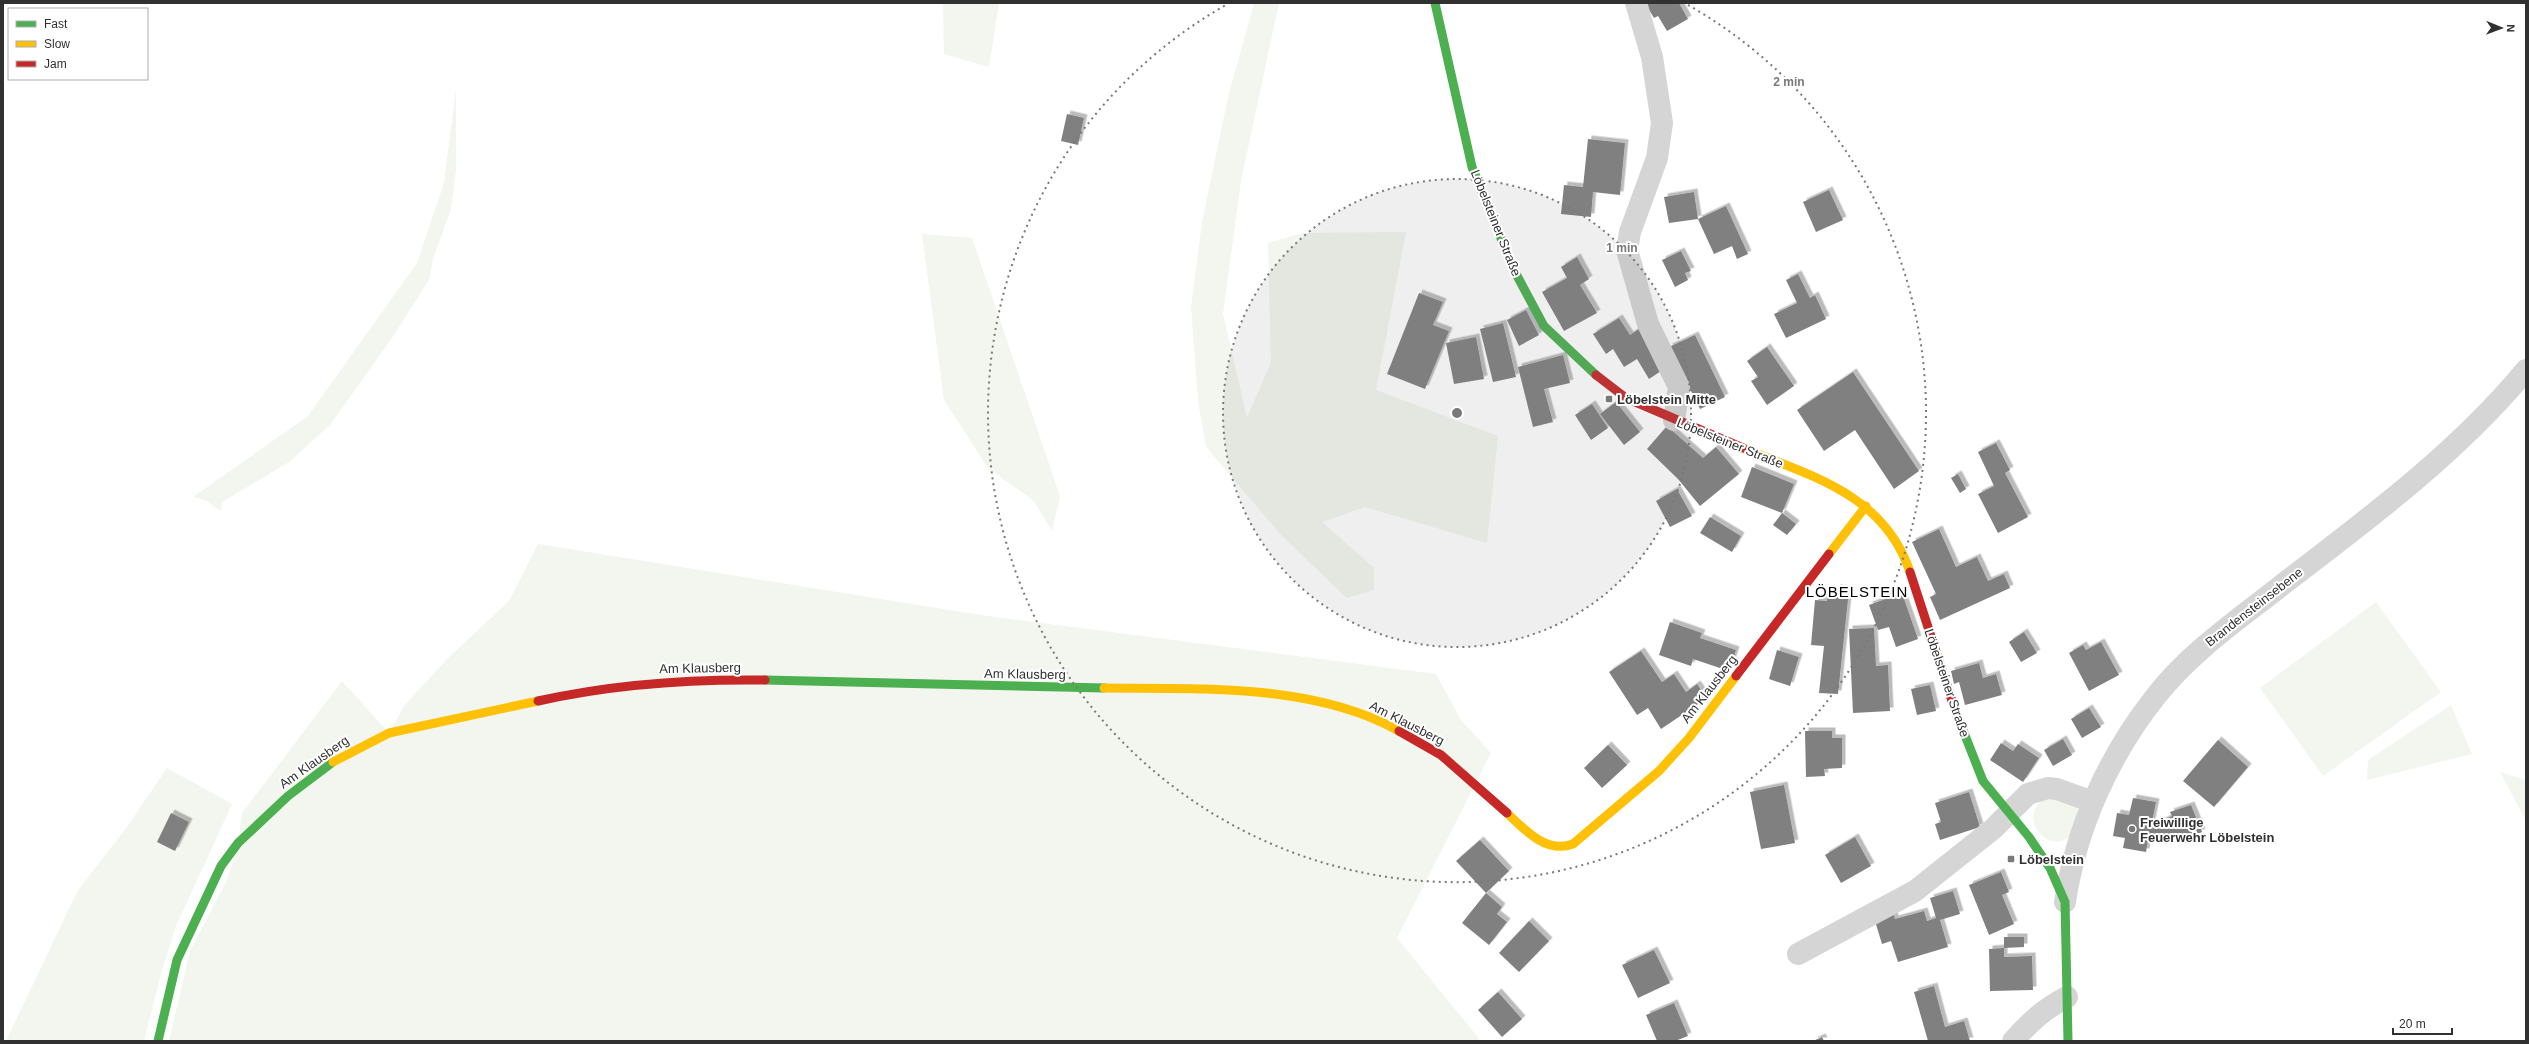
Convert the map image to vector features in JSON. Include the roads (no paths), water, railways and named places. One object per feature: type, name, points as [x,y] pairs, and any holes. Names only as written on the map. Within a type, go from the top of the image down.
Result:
[{"type":"street","name":"Löbelsteiner Straße","points":[[1435,3],[1472,167],[1514,270],[1544,326],[1606,384],[1626,398],[1674,420],[1834,485],[1866,506],[1892,535],[1906,561],[1965,740],[1983,781],[2008,814],[2029,837],[2050,868],[2065,902],[2068,1041]]},
{"type":"street","points":[[1636,3],[1652,57],[1662,122],[1657,158],[1630,232],[1627,250],[1648,324],[1679,387],[1679,396],[1674,420]]},
{"type":"street","name":"Brandensteinsebene","points":[[2065,902],[2071,866],[2093,802],[2129,733],[2157,695],[2203,646],[2373,515],[2437,461],[2512,387],[2526,370]]},
{"type":"street","name":"Am Klausberg","points":[[158,1041],[177,960],[197,913],[221,866],[238,843],[288,796],[337,759],[389,733],[587,690],[654,682],[742,680],[1224,690],[1308,699],[1364,715],[1390,726],[1441,755],[1475,783],[1530,835],[1546,845],[1562,848],[1573,844],[1592,829],[1659,771],[1689,738],[1866,506]]},
{"type":"street","points":[[1798,954],[1915,891],[1993,829],[2028,794],[2048,788],[2071,793],[2093,802]]},
{"type":"street","points":[[2013,1041],[2036,1016],[2067,997]]},
{"type":"place","name":"Löbelstein Mitte","points":[[1609,399]]},
{"type":"place","name":"Freiwillige Feuerwehr Löbelstein","points":[[2132,829]]},
{"type":"place","name":"Löbelstein","points":[[2011,859]]},
{"type":"district","name":"LÖBELSTEIN","points":[[1857,591]]}]
